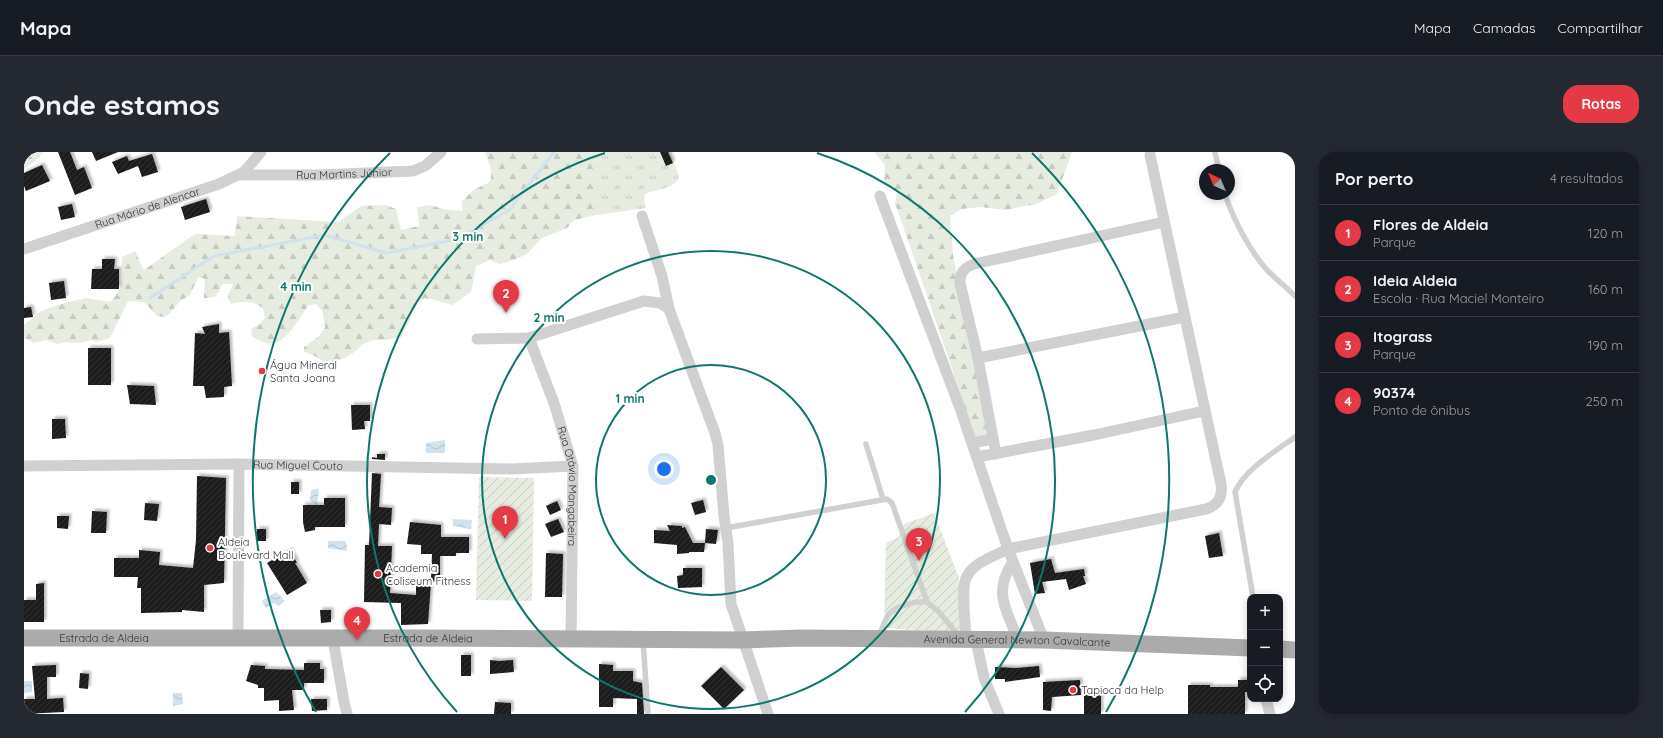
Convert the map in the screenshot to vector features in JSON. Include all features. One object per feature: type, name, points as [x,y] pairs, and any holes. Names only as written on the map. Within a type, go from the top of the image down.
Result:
[{"type":"main road","name":"Estrada de Aldeia","points":[[24,638],[424,638],[571,640],[742,640],[784,638]]},
{"type":"main road","name":"Avenida General Newton Cavalcante","points":[[784,638],[1044,640],[1247,648]]},
{"type":"main road","points":[[1283,649],[1295,650]]},
{"type":"street","name":"Rua Mário de Alencar","points":[[24,249],[218,184],[239,175],[247,169],[261,152]]},
{"type":"street","name":"Rua Martins Júnior","points":[[239,175],[319,175],[413,171],[426,166],[441,152]]},
{"type":"street","points":[[999,714],[968,640],[963,589],[967,575],[978,564],[1008,549],[1206,509],[1216,504],[1220,497],[1221,489],[1150,155]]},
{"type":"street","points":[[880,196],[972,443],[1008,549],[1044,640]]},
{"type":"street","points":[[642,216],[662,276],[669,309],[715,433],[718,445],[730,558],[729,578],[731,604],[768,714]]},
{"type":"street","points":[[996,454],[978,358],[960,283],[962,271],[974,264],[1164,222]]},
{"type":"street","points":[[477,339],[529,338],[635,303],[652,301],[665,304],[669,309]]},
{"type":"street","points":[[978,358],[1185,317]]},
{"type":"street","name":"Rua Otávio Mangabeira","points":[[529,338],[554,403],[573,466],[571,640]]},
{"type":"street","points":[[977,457],[1204,411]]},
{"type":"street","points":[[972,443],[993,439]]},
{"type":"street","points":[[238,638],[239,464]]},
{"type":"street","name":"Rua Miguel Couto","points":[[24,466],[239,464],[446,469],[512,469],[573,466]]},
{"type":"street","points":[[1013,562],[1004,578],[1002,588],[1006,607],[1018,640]]},
{"type":"street","points":[[332,639],[347,714]]},
{"type":"street","points":[[1267,702],[1270,714]]},
{"type":"lane","points":[[1215,152],[1218,164]]},
{"type":"lane","points":[[1227,200],[1237,223],[1251,248],[1266,269],[1295,296]]},
{"type":"lane","points":[[1252,594],[1235,492],[1238,485],[1246,475],[1295,437]]},
{"type":"lane","points":[[866,444],[883,499]]},
{"type":"lane","points":[[726,528],[887,499],[892,503],[927,602],[968,640]]},
{"type":"lane","points":[[878,639],[890,613],[903,606],[918,601],[927,602]]},
{"type":"lane","points":[[642,639],[648,714]]},
{"type":"green space","points":[[24,152],[43,152],[38,159],[24,169]]},
{"type":"green space","points":[[485,152],[596,152],[596,215],[574,220],[567,228],[542,238],[527,254],[514,260],[500,264],[489,260],[476,266],[471,292],[452,305],[424,298],[413,307],[409,322],[401,337],[386,340],[374,340],[363,344],[353,353],[340,360],[324,362],[315,356],[304,352],[304,347],[317,338],[325,328],[323,312],[316,304],[308,306],[293,327],[280,341],[275,343],[266,343],[252,336],[251,329],[260,324],[265,317],[263,308],[247,302],[231,304],[228,296],[233,284],[222,284],[216,296],[212,298],[204,298],[205,279],[199,277],[189,296],[180,301],[170,313],[164,317],[157,316],[144,302],[128,301],[110,338],[96,342],[90,340],[79,343],[66,342],[57,344],[46,340],[34,343],[24,338],[24,325],[41,311],[86,298],[110,302],[115,297],[122,281],[122,257],[135,251],[144,270],[195,234],[235,236],[237,216],[338,222],[361,206],[386,205],[396,209],[401,230],[419,226],[417,207],[430,205],[447,210],[463,211],[462,201],[475,189],[488,183],[491,179],[491,169]]},
{"type":"green space","points":[[596,152],[670,152],[679,177],[674,184],[645,194],[644,198],[646,208],[596,215]]},
{"type":"green space","points":[[874,152],[1072,152],[1057,194],[1036,204],[1005,210],[981,207],[961,209],[950,216],[953,255],[988,432],[986,435],[978,437],[975,435],[895,203],[897,191],[884,183],[885,165]]},
{"type":"green space","points":[[479,477],[534,478],[532,601],[476,600]]},
{"type":"green space","points":[[934,513],[959,578],[961,633],[884,628],[886,543],[899,537],[904,524]]},
{"type":"water","points":[[445,440],[445,453],[426,453],[426,443]]},
{"type":"water","points":[[319,488],[317,505],[310,501],[311,490]]},
{"type":"water","points":[[453,519],[472,520],[471,529],[453,526]]},
{"type":"water","points":[[328,541],[346,541],[347,551],[328,548]]},
{"type":"water","points":[[276,592],[285,601],[279,606],[274,603],[266,608],[262,601]]},
{"type":"water","points":[[24,681],[32,681],[32,692],[24,693]]},
{"type":"water","points":[[173,693],[182,693],[183,704],[173,706]]},
{"type":"building","points":[[58,152],[70,152],[77,170],[84,167],[92,188],[75,195]]},
{"type":"building","points":[[92,152],[118,152],[96,161]]},
{"type":"building","points":[[660,152],[668,152],[673,163],[666,166]]},
{"type":"building","points":[[152,154],[158,172],[142,177],[138,166],[118,174],[112,162],[127,156],[129,161]]},
{"type":"building","points":[[42,165],[50,181],[26,191],[24,186],[24,173]]},
{"type":"building","points":[[206,199],[210,212],[185,220],[181,207]]},
{"type":"building","points":[[72,204],[75,217],[61,220],[58,207]]},
{"type":"building","points":[[102,259],[115,259],[114,269],[119,269],[119,289],[91,289],[92,269],[102,269]]},
{"type":"building","points":[[64,281],[66,298],[51,300],[49,283]]},
{"type":"building","points":[[31,307],[33,317],[24,318],[24,308]]},
{"type":"building","points":[[219,324],[219,333],[229,332],[232,386],[224,387],[224,397],[206,398],[204,386],[193,386],[195,333],[205,334],[202,327]]},
{"type":"building","points":[[88,348],[111,348],[111,385],[88,385]]},
{"type":"building","points":[[127,385],[154,386],[156,405],[130,404]]},
{"type":"building","points":[[351,405],[370,405],[370,421],[364,421],[365,429],[352,430]]},
{"type":"building","points":[[52,419],[65,419],[66,438],[52,439]]},
{"type":"building","points":[[377,454],[385,454],[385,460],[372,459],[372,457],[377,458]]},
{"type":"building","points":[[372,473],[381,474],[379,507],[392,508],[391,525],[379,524],[378,546],[392,546],[390,593],[416,595],[416,581],[431,581],[432,554],[421,554],[421,545],[407,544],[410,522],[441,525],[441,537],[469,537],[469,553],[456,553],[456,556],[440,556],[440,581],[431,582],[428,624],[401,625],[401,603],[364,602],[365,545],[369,545]]},
{"type":"building","points":[[197,476],[226,478],[224,583],[204,585],[204,612],[182,610],[182,612],[141,613],[141,588],[137,588],[138,577],[114,577],[114,558],[139,558],[139,550],[160,552],[159,565],[193,568],[196,540]]},
{"type":"building","points":[[291,482],[299,482],[299,494],[291,494]]},
{"type":"building","points":[[324,498],[345,498],[345,527],[315,527],[315,530],[305,532],[303,522],[303,505],[324,505]]},
{"type":"building","points":[[703,500],[706,512],[695,515],[691,503]]},
{"type":"building","points":[[557,501],[561,510],[550,515],[546,506]]},
{"type":"building","points":[[145,503],[159,504],[157,521],[144,520]]},
{"type":"building","points":[[92,511],[107,512],[106,533],[91,533]]},
{"type":"building","points":[[57,516],[69,516],[68,529],[57,528]]},
{"type":"building","points":[[558,519],[564,532],[551,537],[545,524]]},
{"type":"building","points":[[667,525],[682,526],[682,528],[685,527],[693,543],[705,543],[704,552],[677,554],[677,545],[654,543],[654,530],[670,531]]},
{"type":"building","points":[[257,529],[266,529],[266,541],[257,541]]},
{"type":"building","points":[[706,529],[718,530],[716,544],[705,543]]},
{"type":"building","points":[[1219,533],[1223,556],[1209,558],[1205,536]]},
{"type":"building","points":[[290,550],[297,563],[295,563],[307,583],[287,595],[267,563]]},
{"type":"building","points":[[546,553],[563,554],[562,597],[545,597]]},
{"type":"building","points":[[1051,559],[1055,573],[1084,569],[1085,576],[1083,576],[1086,584],[1069,590],[1066,579],[1042,582],[1045,593],[1035,594],[1030,563]]},
{"type":"building","points":[[683,568],[702,568],[702,587],[678,588],[677,576],[683,575]]},
{"type":"building","points":[[44,583],[44,622],[24,622],[24,600],[36,600],[36,584]]},
{"type":"building","points":[[320,610],[331,610],[331,622],[321,623]]},
{"type":"building","points":[[461,655],[471,655],[471,676],[461,676]]},
{"type":"building","points":[[490,660],[513,660],[514,672],[490,674]]},
{"type":"building","points":[[304,663],[320,663],[320,669],[324,669],[324,683],[304,683],[304,690],[292,690],[294,710],[279,711],[279,700],[264,701],[264,688],[258,688],[258,685],[246,681],[251,665],[265,666],[265,669],[304,670]]},
{"type":"building","points":[[599,664],[613,665],[613,671],[633,671],[633,681],[642,683],[644,714],[637,714],[637,699],[613,698],[613,707],[599,707]]},
{"type":"building","points":[[56,665],[56,677],[47,677],[47,699],[63,698],[64,712],[24,714],[24,699],[35,699],[32,666]]},
{"type":"building","points":[[1039,666],[1040,677],[1005,682],[1005,679],[995,679],[995,667],[1016,668]]},
{"type":"building","points":[[721,667],[744,690],[724,709],[701,686]]},
{"type":"building","points":[[80,673],[89,674],[88,689],[79,688]]},
{"type":"building","points":[[1080,680],[1081,695],[1052,697],[1051,711],[1043,710],[1043,682]]},
{"type":"building","points":[[1238,680],[1247,680],[1247,692],[1245,692],[1245,714],[1188,714],[1188,685],[1238,687]]},
{"type":"building","points":[[1084,692],[1101,692],[1101,714],[1084,714]]},
{"type":"building","points":[[311,699],[327,699],[327,710],[312,711]]},
{"type":"building","points":[[495,702],[511,703],[511,714],[494,714]]},
{"type":"waterway","points":[[150,298],[214,256],[325,235],[386,253],[458,239],[509,210],[554,152]]},
{"type":"place","name":"Ideia Aldeia","points":[[506,313]]},
{"type":"place","name":"Água Mineral Santa Joana","points":[[262,371]]},
{"type":"place","name":"Flores de Aldeia","points":[[505,539]]},
{"type":"place","name":"Aldeia Boulevard Mall","points":[[210,548]]},
{"type":"place","name":"Itograss","points":[[919,561]]},
{"type":"place","name":"Academia Coliseum Fitness","points":[[378,574]]},
{"type":"place","name":"90374","points":[[357,640]]},
{"type":"place","name":"Tapioca da Help","points":[[1073,690]]}]
